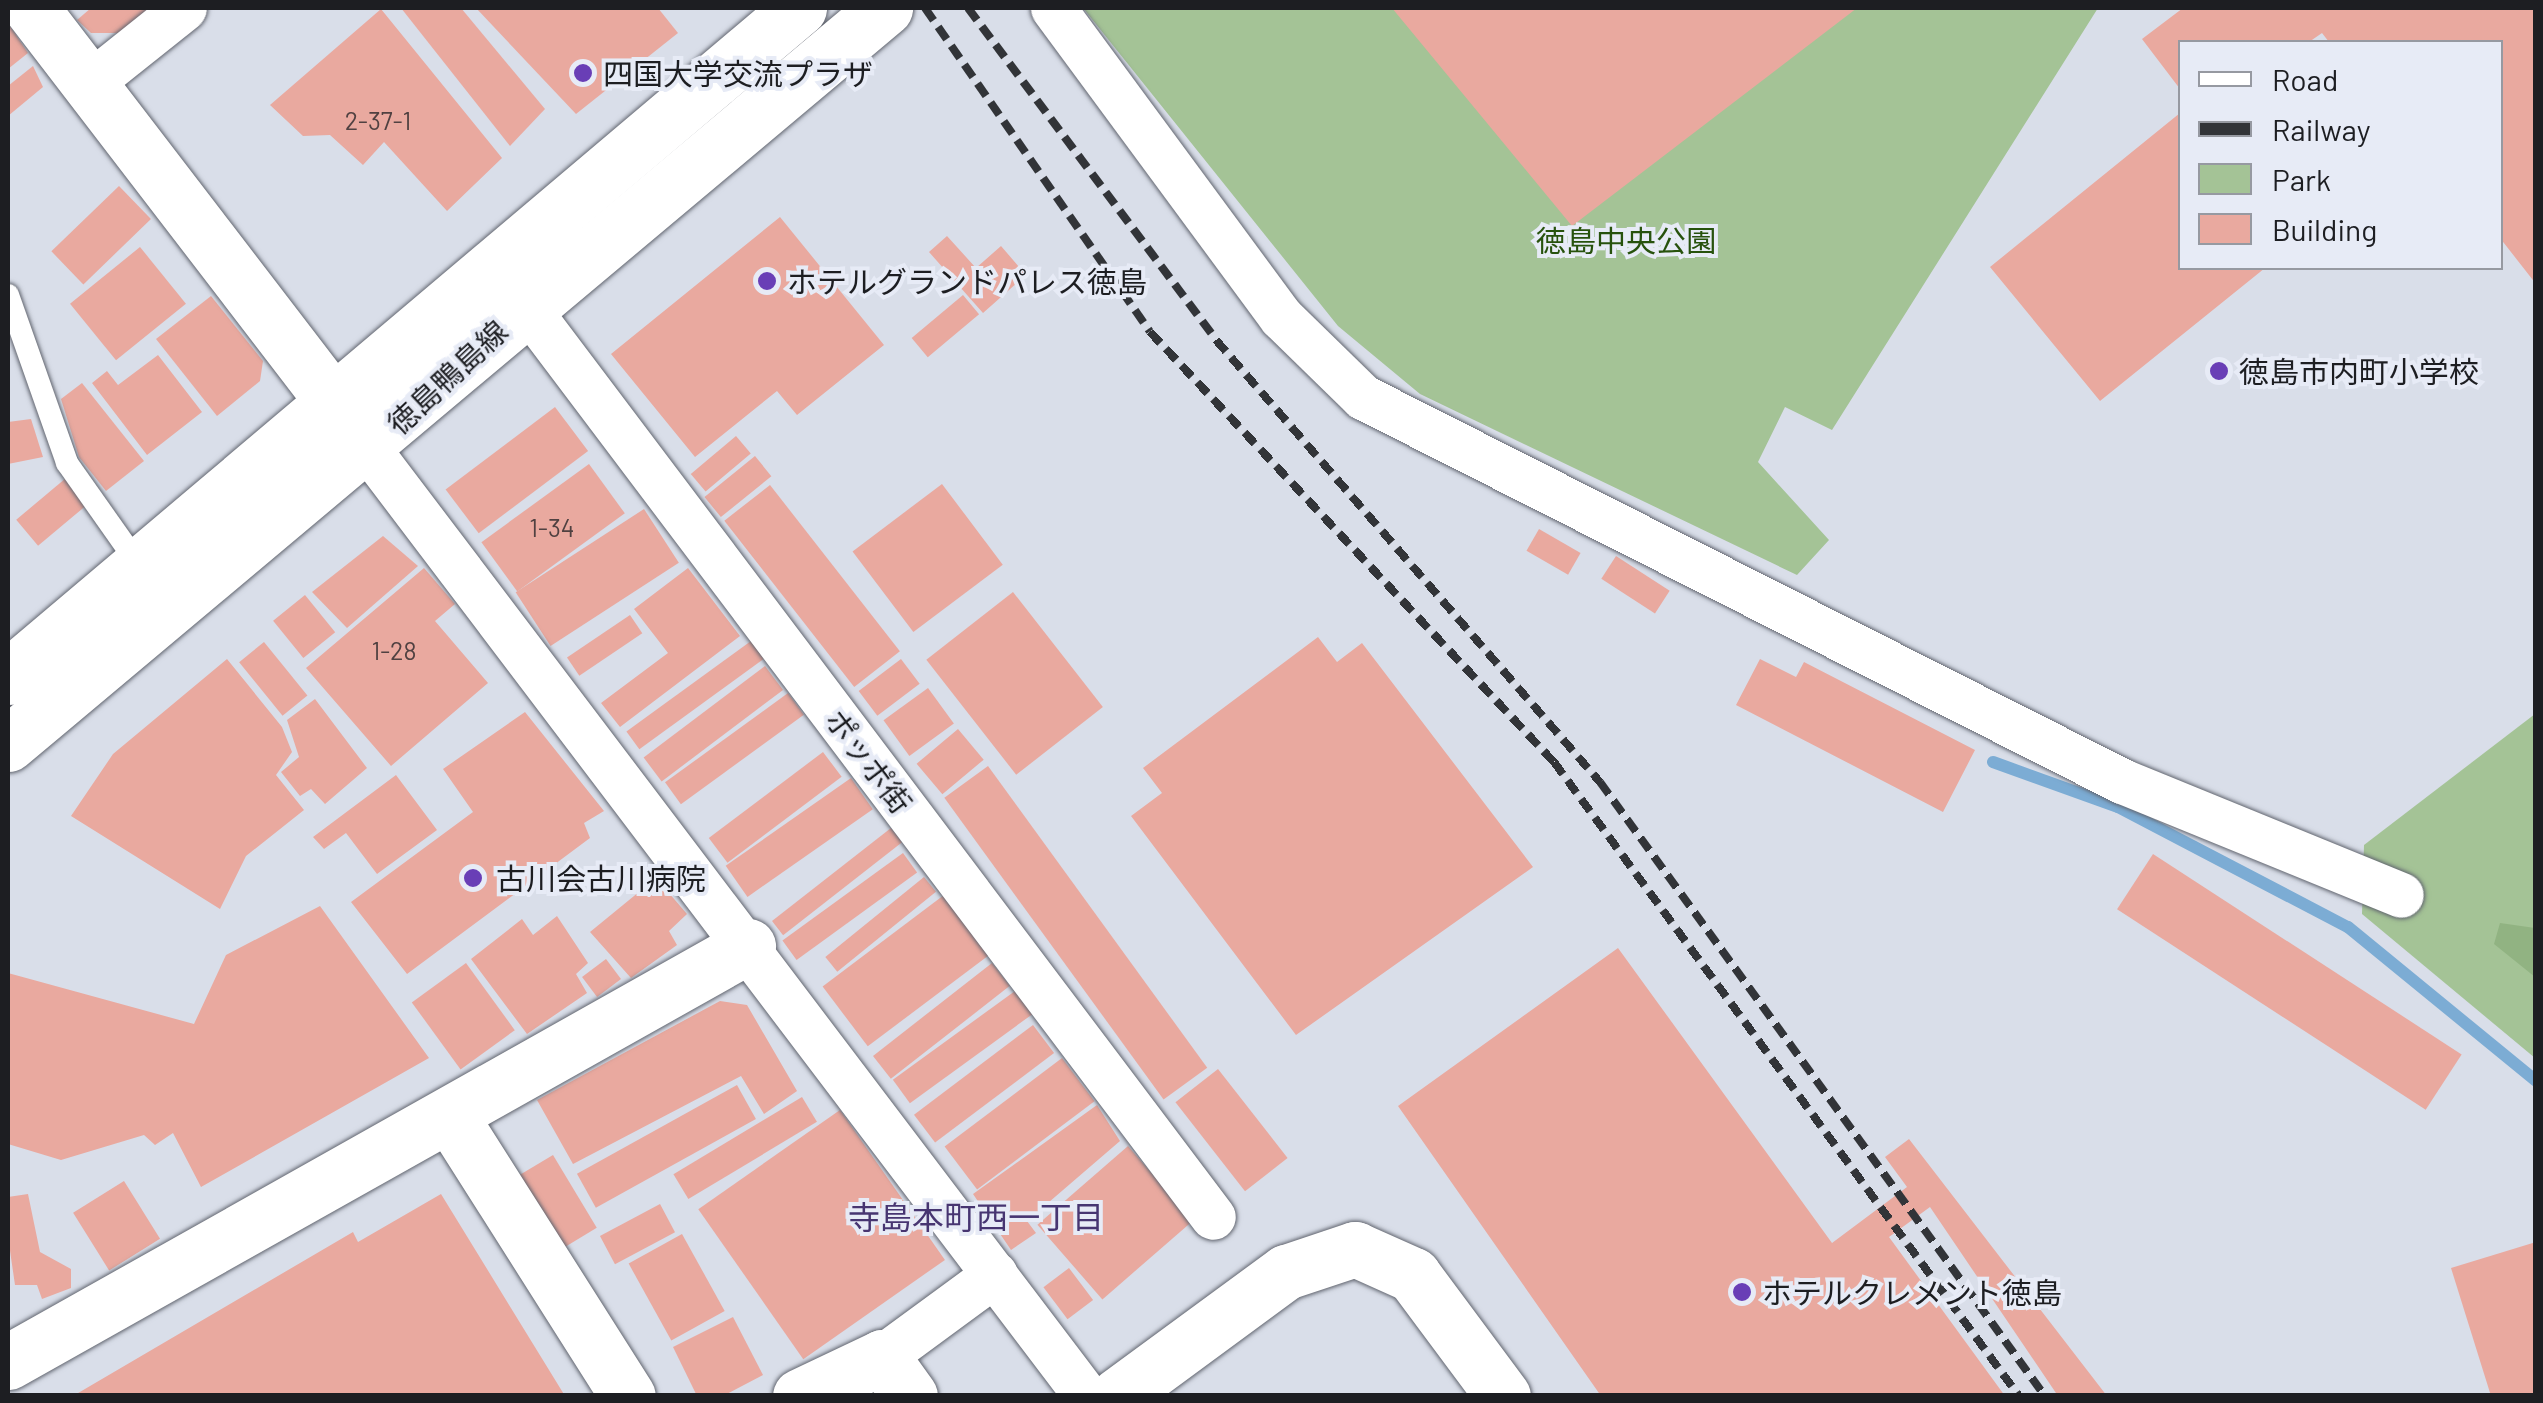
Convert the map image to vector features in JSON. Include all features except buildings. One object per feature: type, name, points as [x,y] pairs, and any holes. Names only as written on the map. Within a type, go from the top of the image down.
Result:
[{"type":"street","points":[[31,8],[748,946],[1086,1396]]},
{"type":"street","points":[[90,82],[184,8]]},
{"type":"street","name":"徳島鴨島線","points":[[8,678],[799,8]]},
{"type":"street","name":"徳島鴨島線","points":[[8,744],[369,449],[525,305],[885,8]]},
{"type":"street","points":[[1053,8],[1281,317],[1363,398],[2122,781],[2401,895]]},
{"type":"street","name":"ポッポ街","points":[[525,305],[1212,1217]]},
{"type":"street","points":[[8,1362],[452,1118],[748,946]]},
{"type":"street","points":[[452,1118],[628,1396]]},
{"type":"street","points":[[1117,1396],[1286,1272],[1355,1249],[1413,1275],[1503,1396]]},
{"type":"street","points":[[800,1396],[896,1376],[995,1274]]},
{"type":"lane","points":[[8,295],[67,463],[139,565]]},
{"type":"green space","name":"徳島中央公園","points":[[1083,8],[2098,8],[1832,430],[1785,407],[1758,462],[1829,540],[1797,575],[1420,394],[1338,326]]},
{"type":"green space","points":[[2535,714],[2535,1058],[2362,914],[2364,845]]},
{"type":"green space","points":[[2500,923],[2535,928],[2535,977],[2494,944]]},
{"type":"waterway","points":[[1993,762],[2118,807],[2348,927],[2536,1081]]},
{"type":"railway","points":[[925,8],[1150,332],[1554,762],[2019,1396]]},
{"type":"railway","points":[[968,8],[1216,340],[1600,782],[2045,1396]]},
{"type":"place","name":"四国大学交流プラザ","points":[[583,73]]},
{"type":"place","name":"ホテルグランドパレス徳島","points":[[767,281]]},
{"type":"place","name":"徳島市内町小学校","points":[[2219,371]]},
{"type":"place","name":"古川会古川病院","points":[[473,878]]},
{"type":"place","name":"ホテルクレメント徳島","points":[[1742,1292]]},
{"type":"district","name":"寺島本町西一丁目","points":[[976,1216]]}]
